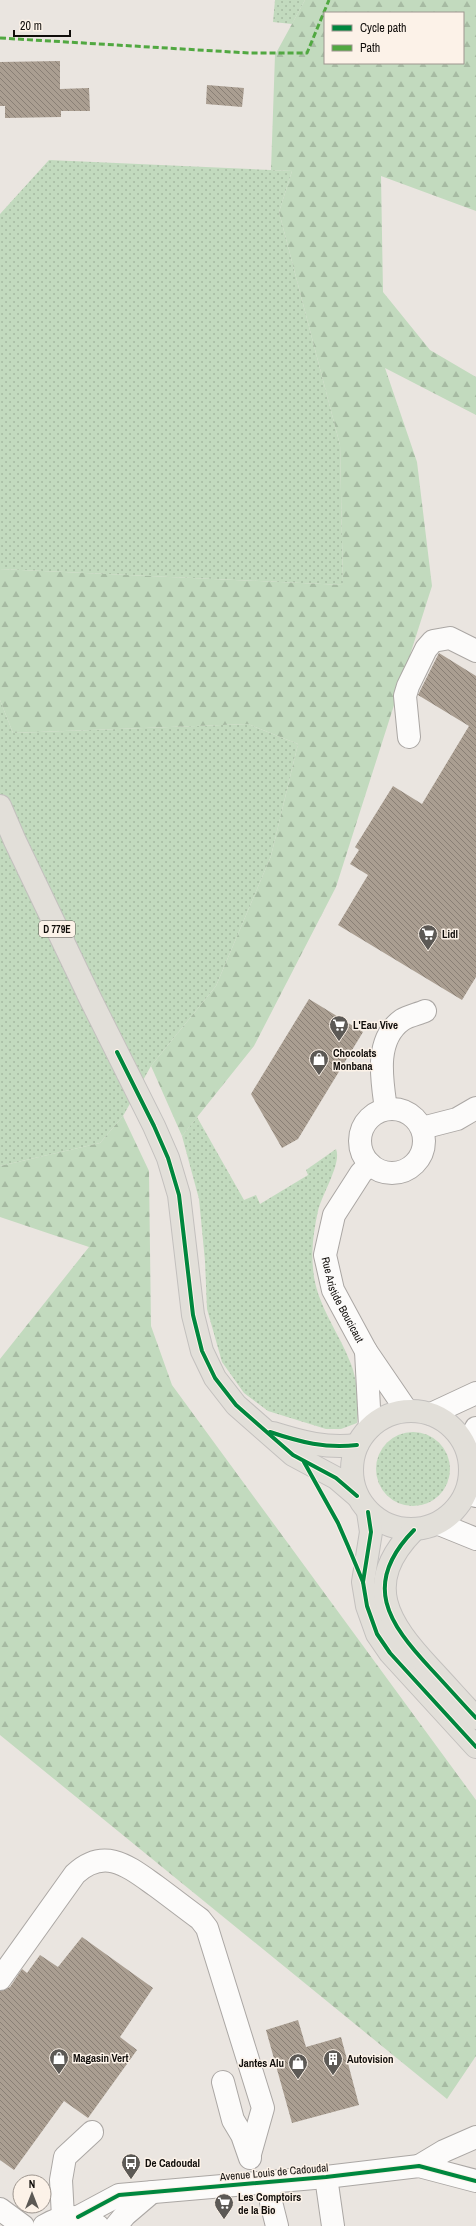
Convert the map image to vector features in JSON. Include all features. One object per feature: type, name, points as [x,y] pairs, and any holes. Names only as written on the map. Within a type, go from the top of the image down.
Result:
[{"type":"main road","name":"D 779E","points":[[0,806],[81,980],[154,1126],[168,1158],[179,1195],[193,1314],[202,1352],[215,1378],[236,1405],[293,1455],[336,1478],[363,1504]]},
{"type":"main road","points":[[363,1504],[389,1526],[414,1530],[439,1524],[456,1510],[473,1491],[471,1467],[467,1449],[459,1434],[446,1422],[431,1414],[408,1411],[387,1416],[370,1428],[357,1446],[352,1462],[352,1479],[363,1504],[371,1532],[363,1582],[367,1606],[377,1634],[390,1653],[476,1747]]},
{"type":"main road","name":"D 779E","points":[[266,1430],[305,1443],[336,1448],[357,1446]]},
{"type":"main road","points":[[414,1530],[401,1543],[391,1561],[385,1589],[386,1604],[394,1624],[406,1642],[476,1718]]},
{"type":"street","points":[[409,737],[405,696],[408,686],[426,649],[433,641],[450,638],[476,651]]},
{"type":"street","points":[[386,1109],[382,1080],[382,1056],[389,1033],[402,1020],[425,1011]]},
{"type":"street","points":[[422,1128],[457,1119],[476,1108]]},
{"type":"street","points":[[386,1109],[397,1109],[407,1112],[422,1128],[424,1138],[423,1148],[419,1158],[412,1166],[400,1172],[386,1172],[370,1164],[363,1155],[360,1135],[369,1118],[386,1109]]},
{"type":"street","name":"Rue Aristide Boucicaut","points":[[370,1164],[360,1173],[334,1215],[325,1255],[333,1290],[366,1351],[408,1411]]},
{"type":"street","name":"Rue Aristide Boucicaut","points":[[366,1351],[370,1428]]},
{"type":"street","points":[[431,1414],[476,1393]]},
{"type":"street","points":[[467,1449],[476,1428]]},
{"type":"street","points":[[439,1524],[476,1539]]},
{"type":"street","points":[[0,1979],[75,1874],[84,1866],[105,1860],[126,1865],[200,1919],[207,1928],[263,2108],[250,2154]]},
{"type":"street","points":[[223,2082],[233,2120],[250,2154],[260,2183],[271,2202],[277,2226]]},
{"type":"street","points":[[92,2132],[65,2157],[61,2180],[71,2217],[90,2220],[98,2226]]},
{"type":"street","name":"Avenue Louis de Cadoudal","points":[[419,2166],[444,2151],[476,2137]]},
{"type":"street","name":"Avenue Louis de Cadoudal","points":[[44,2226],[71,2217],[119,2195],[326,2177],[419,2166],[476,2181]]},
{"type":"street","points":[[326,2177],[333,2226]]},
{"type":"street","points":[[116,2226],[125,2215],[152,2192]]},
{"type":"street","points":[[0,2209],[23,2226]]},
{"type":"green space","points":[[275,0],[305,0],[292,24],[273,22]]},
{"type":"green space","points":[[305,0],[476,0],[476,211],[381,176],[383,292],[430,350],[476,377],[476,415],[385,368],[417,462],[432,586],[336,887],[254,1046],[182,1136],[151,1066],[216,986],[271,856],[298,744],[248,724],[13,733],[0,700],[0,569],[343,585],[340,445],[279,212],[292,171],[271,170],[275,55]]},
{"type":"green space","points":[[49,160],[292,171],[279,212],[340,445],[343,585],[0,569],[0,214]]},
{"type":"green space","points":[[0,700],[13,733],[248,724],[298,744],[271,856],[216,986],[151,1066],[123,1116],[100,1143],[0,1166]]},
{"type":"green space","points":[[123,1116],[149,1171],[151,1326],[172,1385],[476,1800],[476,2056],[447,2099],[0,1735],[0,1359],[89,1247],[0,1217],[0,1166],[100,1143]]},
{"type":"green space","points":[[197,1117],[244,1200],[256,1195],[260,1204],[308,1175],[306,1170],[336,1149],[337,1155],[334,1170],[318,1211],[314,1232],[312,1261],[318,1293],[328,1317],[346,1352],[353,1371],[357,1394],[357,1423],[341,1429],[326,1429],[268,1411],[244,1393],[222,1362],[207,1309],[205,1261],[199,1199],[182,1136]]},
{"type":"green space","points":[[413,1432],[434,1438],[444,1448],[450,1469],[444,1490],[434,1500],[413,1506],[392,1500],[382,1490],[376,1469],[382,1448],[392,1438]]},
{"type":"building","points":[[60,61],[60,89],[89,88],[90,111],[61,111],[61,117],[5,118],[5,106],[0,106],[0,62]]},
{"type":"building","points":[[207,85],[244,88],[242,107],[206,104]]},
{"type":"building","points":[[439,653],[476,676],[476,977],[462,1000],[338,925],[368,875],[350,864],[359,850],[355,847],[393,786],[422,804],[469,726],[418,695]]},
{"type":"building","points":[[309,999],[363,1032],[298,1139],[282,1148],[251,1094]]},
{"type":"building","name":"Magasin Vert","points":[[82,1937],[153,1988],[120,2037],[137,2050],[88,2118],[64,2101],[14,2170],[0,2160],[0,1991],[10,1987],[22,1969],[27,1973],[40,1955],[58,1967]]},
{"type":"building","points":[[298,2020],[306,2047],[341,2037],[359,2105],[292,2123],[266,2030]]},
{"type":"marked path","points":[[324,12],[329,0]]},
{"type":"marked path","points":[[0,38],[249,53],[307,53],[324,12]]},
{"type":"cycle path","points":[[117,1052],[154,1126],[168,1158],[179,1195],[193,1315],[202,1351],[215,1378],[236,1405],[293,1455],[336,1478],[357,1496]]},
{"type":"cycle path","points":[[270,1432],[313,1444],[335,1446],[357,1445]]},
{"type":"cycle path","points":[[304,1462],[338,1523],[348,1546],[363,1582],[367,1606],[377,1634],[390,1653],[476,1747]]},
{"type":"cycle path","points":[[363,1582],[371,1532],[368,1512]]},
{"type":"cycle path","points":[[414,1530],[398,1550],[388,1568],[385,1586],[386,1602],[393,1619],[416,1652],[476,1718]]},
{"type":"cycle path","points":[[78,2217],[119,2195],[326,2177],[419,2166],[476,2181]]},
{"type":"place","name":"Lidl","points":[[428,951]]},
{"type":"place","name":"L'Eau Vive","points":[[339,1042]]},
{"type":"place","name":"Chocolats Monbana","points":[[319,1076]]},
{"type":"place","name":"Magasin Vert","points":[[59,2075]]},
{"type":"place","name":"Autovision","points":[[333,2076]]},
{"type":"place","name":"Jantes Alu","points":[[298,2080]]},
{"type":"place","name":"De Cadoudal","points":[[131,2180]]},
{"type":"place","name":"Les Comptoirs de la Bio","points":[[224,2220]]}]
